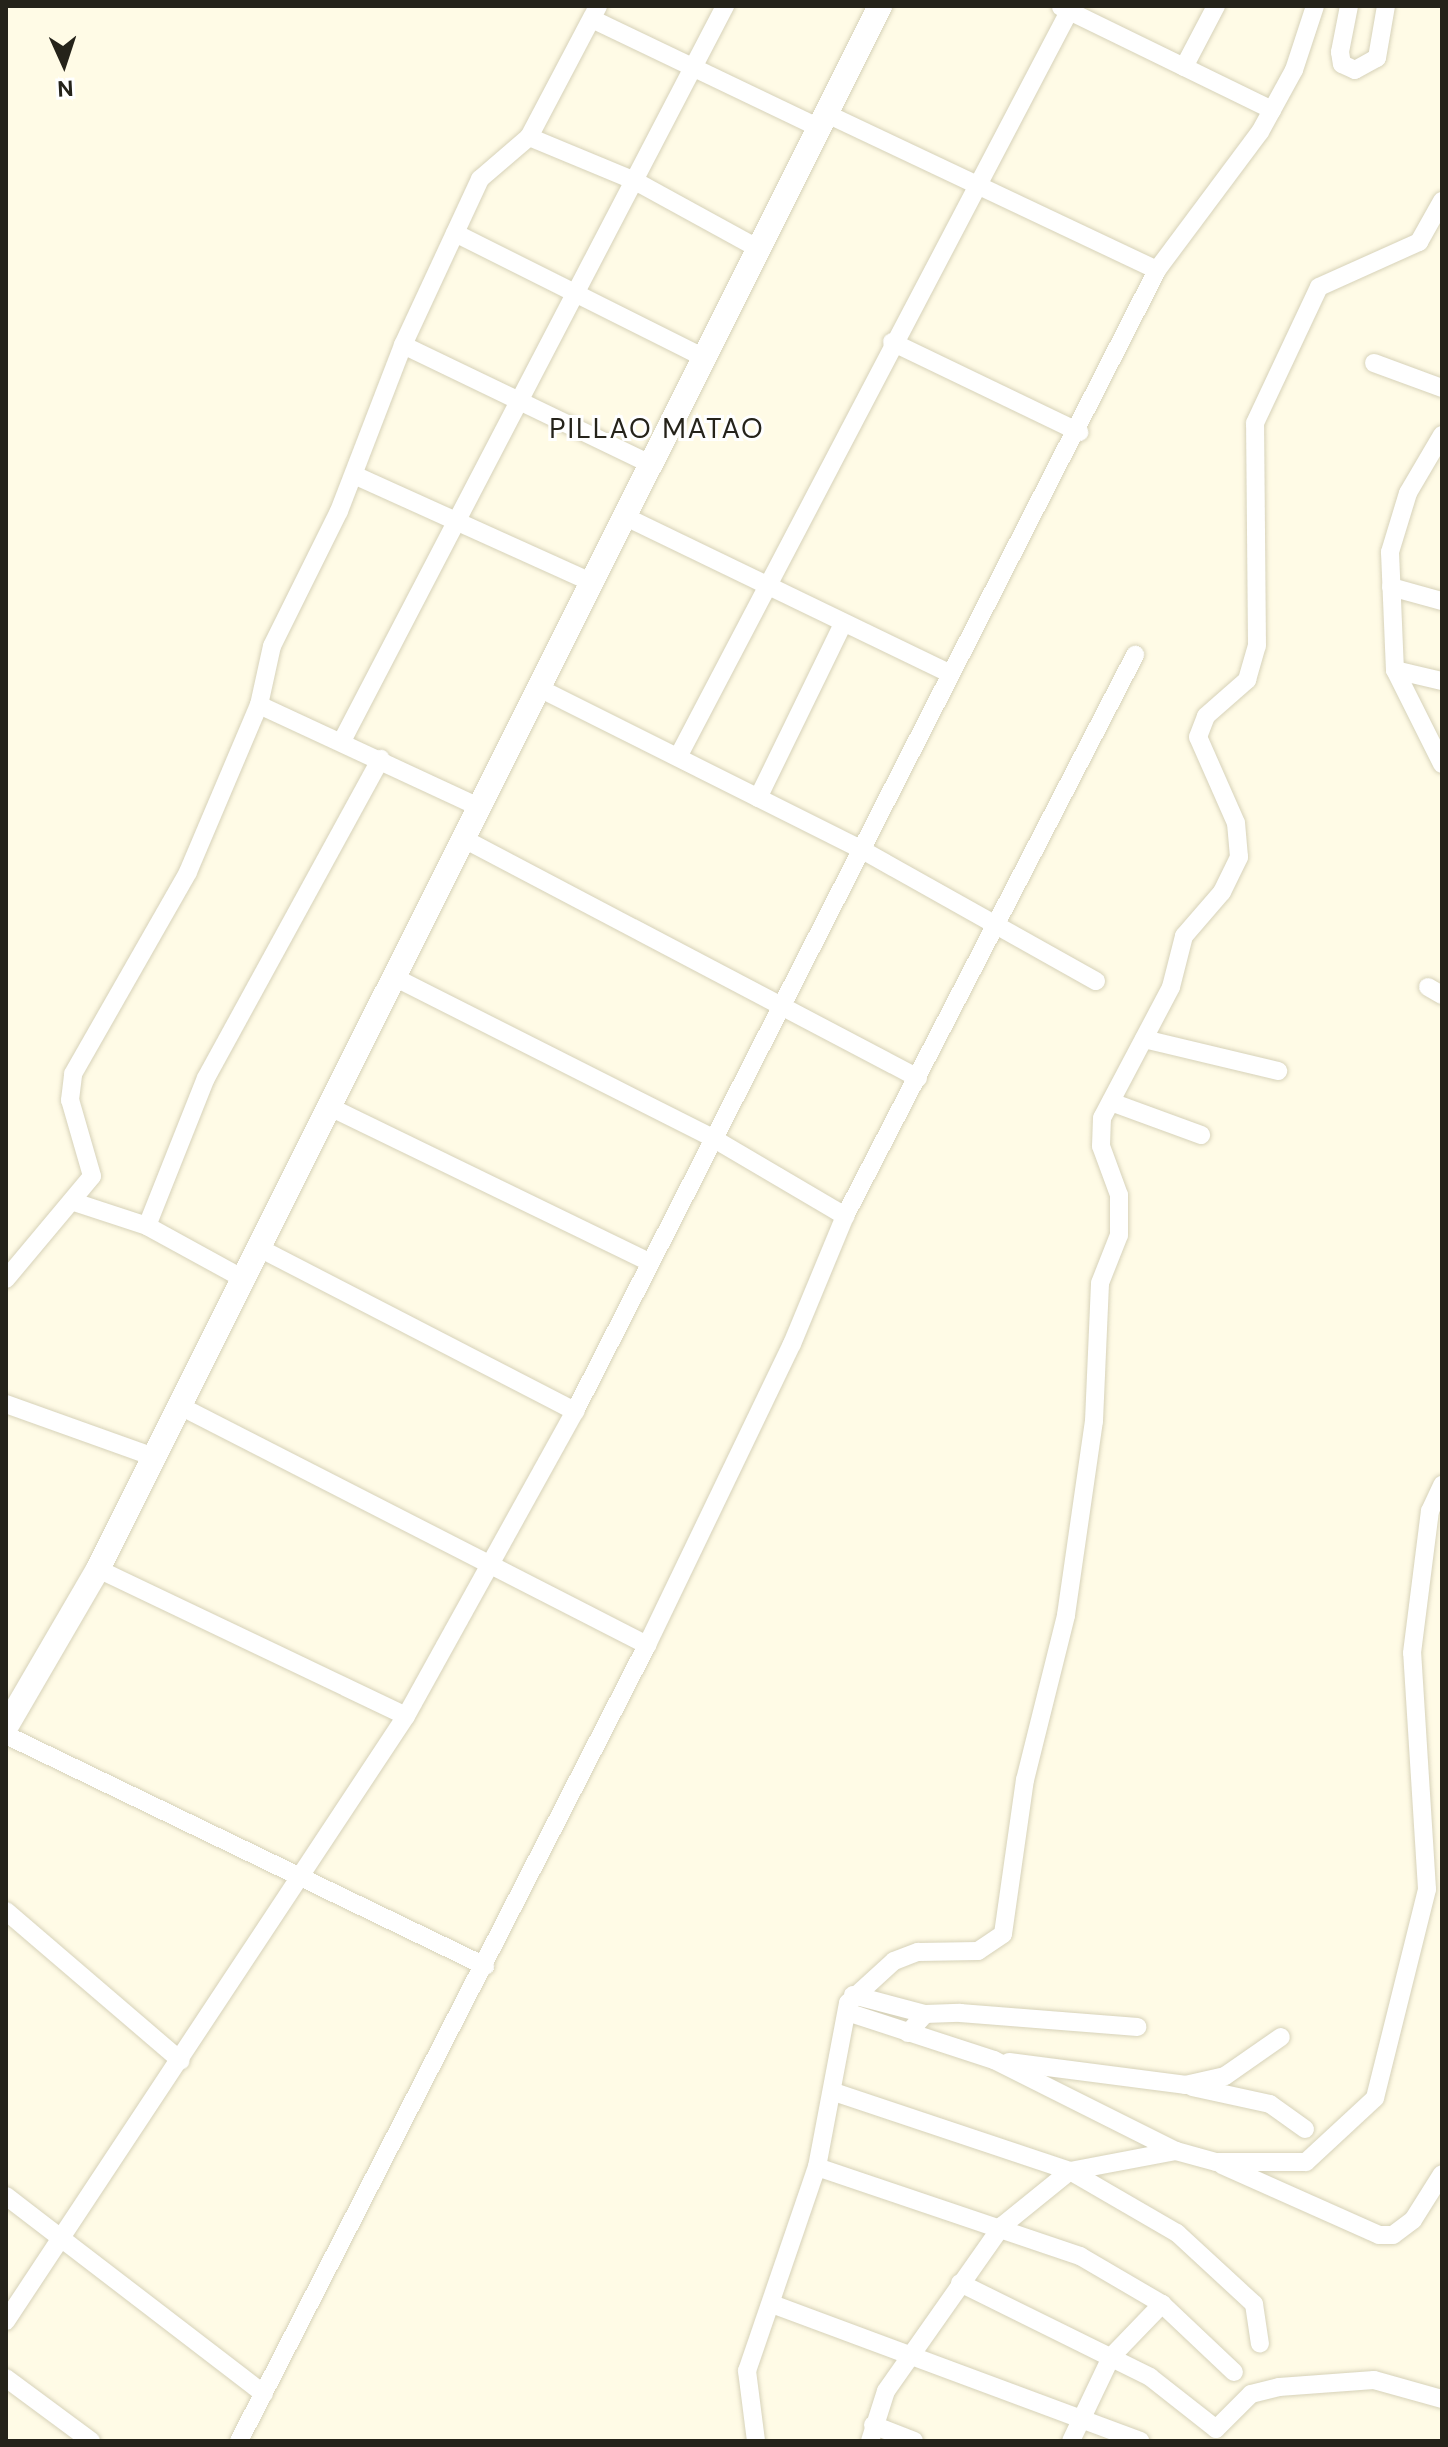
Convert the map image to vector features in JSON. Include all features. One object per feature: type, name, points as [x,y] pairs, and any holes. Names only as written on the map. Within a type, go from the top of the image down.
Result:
[{"type":"street","points":[[343,739],[455,516],[725,6]]},
{"type":"street","points":[[1184,67],[1216,6]]},
{"type":"street","points":[[6,2321],[58,2237],[181,2061],[406,1716],[575,1411],[857,847],[1079,432],[1157,270],[1272,110],[1315,6]]},
{"type":"street","points":[[1349,6],[1340,52],[1342,64],[1355,70],[1377,58],[1386,6]]},
{"type":"street","points":[[6,1727],[98,1569],[541,689],[591,582],[879,7]]},
{"type":"street","points":[[678,757],[1067,8],[1272,110]]},
{"type":"street","points":[[6,1279],[44,1225],[74,1202],[93,1168],[75,1126],[73,1074],[188,872],[259,705],[272,646],[354,475],[403,345],[480,179],[529,137],[595,12],[695,64],[1157,270]]},
{"type":"street","points":[[529,137],[635,181],[759,249]]},
{"type":"street","points":[[756,2441],[747,2371],[772,2304],[789,2233],[817,2167],[850,2004],[894,1961],[918,1952],[978,1951],[1003,1934],[1025,1780],[1066,1615],[1094,1421],[1100,1283],[1119,1235],[1119,1195],[1100,1133],[1111,1102],[1171,987],[1184,936],[1222,892],[1239,857],[1236,823],[1198,737],[1206,716],[1247,680],[1257,646],[1255,423],[1319,287],[1419,242],[1442,201]]},
{"type":"street","points":[[455,233],[576,290],[703,357]]},
{"type":"street","points":[[892,342],[1079,432]]},
{"type":"street","points":[[403,345],[650,464]]},
{"type":"street","points":[[1374,363],[1442,388]]},
{"type":"street","points":[[1442,435],[1399,516],[1391,587],[1395,670],[1442,764]]},
{"type":"street","points":[[354,475],[455,516],[591,582]]},
{"type":"street","points":[[626,517],[764,588],[949,673]]},
{"type":"street","points":[[1391,587],[1442,601]]},
{"type":"street","points":[[758,798],[843,624]]},
{"type":"street","points":[[239,2441],[367,2180],[485,1966],[647,1645],[792,1344],[845,1216],[1000,924],[1135,655]]},
{"type":"street","points":[[1395,670],[1442,681]]},
{"type":"street","points":[[541,689],[857,847],[1000,924],[1096,981]]},
{"type":"street","points":[[259,705],[343,739],[481,808]]},
{"type":"street","points":[[147,1226],[206,1078],[381,759]]},
{"type":"street","points":[[464,839],[918,1078]]},
{"type":"street","points":[[394,977],[711,1137],[845,1216]]},
{"type":"street","points":[[1144,1039],[1278,1071]]},
{"type":"street","points":[[1111,1102],[1201,1135]]},
{"type":"street","points":[[330,1107],[649,1262]]},
{"type":"street","points":[[74,1202],[147,1226],[244,1279]]},
{"type":"street","points":[[259,1248],[575,1411]]},
{"type":"street","points":[[6,1404],[154,1457]]},
{"type":"street","points":[[180,1406],[647,1645]]},
{"type":"street","points":[[1216,2162],[1306,2162],[1375,2098],[1382,2078],[1427,1889],[1412,1653],[1430,1511],[1442,1485]]},
{"type":"street","points":[[98,1569],[406,1716]]},
{"type":"street","points":[[6,1735],[302,1873],[485,1966]]},
{"type":"street","points":[[6,1911],[181,2061]]},
{"type":"street","points":[[850,2004],[925,2014],[1072,2017],[1137,2027]]},
{"type":"street","points":[[850,2004],[908,2033],[994,2060],[1176,2151],[1216,2162],[1379,2235],[1393,2235],[1413,2220],[1442,2174]]},
{"type":"street","points":[[908,2033],[925,2014]]},
{"type":"street","points":[[1185,2085],[1225,2076],[1281,2037]]},
{"type":"street","points":[[994,2060],[1185,2085],[1270,2104],[1305,2129]]},
{"type":"street","points":[[834,2092],[1070,2171],[1177,2233],[1254,2304],[1260,2344]]},
{"type":"street","points":[[914,2441],[871,2433],[911,2356],[1002,2226],[1070,2171],[1176,2151]]},
{"type":"street","points":[[817,2167],[1002,2226],[1080,2256],[1162,2304],[1234,2372]]},
{"type":"street","points":[[6,2196],[264,2394]]},
{"type":"street","points":[[960,2283],[1150,2377],[1213,2435],[1251,2394],[1279,2387],[1374,2380],[1442,2399]]},
{"type":"street","points":[[772,2304],[911,2356],[970,2383],[1083,2415],[1140,2441]]},
{"type":"street","points":[[1071,2441],[1111,2357],[1162,2304]]},
{"type":"street","points":[[6,2378],[91,2441]]},
{"type":"district","name":"PILLAO MATAO","points":[[657,429]]}]
